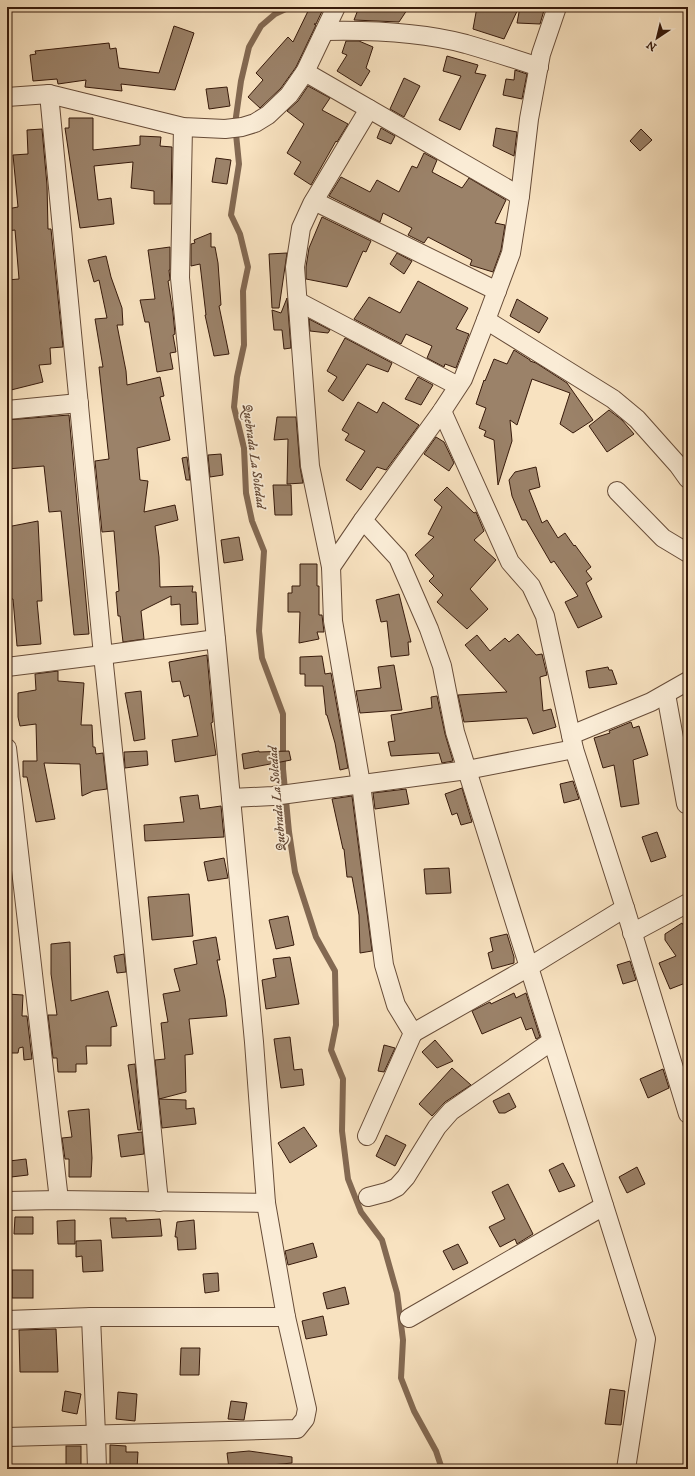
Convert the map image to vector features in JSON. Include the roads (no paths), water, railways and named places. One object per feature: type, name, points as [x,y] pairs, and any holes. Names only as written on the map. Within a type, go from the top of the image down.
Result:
[{"type":"street","points":[[7,97],[49,94],[183,127],[233,128],[255,123],[268,115],[289,95],[305,72],[336,7]]},
{"type":"street","points":[[331,567],[442,411],[463,379],[511,253],[520,196],[529,118],[541,54],[557,7]]},
{"type":"street","points":[[325,31],[416,34],[465,44],[539,67]]},
{"type":"street","points":[[305,72],[520,196]]},
{"type":"street","points":[[49,94],[103,655],[159,1202]]},
{"type":"street","points":[[369,109],[314,201],[301,228],[295,268],[310,466],[331,567],[333,620],[361,784],[384,965],[396,1005],[413,1033]]},
{"type":"street","points":[[7,1437],[297,1429],[305,1419],[306,1409],[286,1316],[266,1203],[254,1042],[180,278],[183,127]]},
{"type":"street","points":[[314,201],[497,291]]},
{"type":"street","points":[[298,302],[458,386]]},
{"type":"street","points":[[486,320],[613,399],[637,419],[688,478]]},
{"type":"street","points":[[7,410],[78,403]]},
{"type":"street","points":[[442,411],[510,562],[531,586],[545,616],[572,742],[688,1114]]},
{"type":"street","points":[[616,491],[663,538],[688,553]]},
{"type":"street","points":[[363,520],[398,558],[429,629],[442,666],[455,732],[646,1339],[626,1469]]},
{"type":"street","points":[[7,667],[103,655],[216,638]]},
{"type":"street","points":[[231,798],[299,793],[467,770],[572,742],[651,702],[688,681]]},
{"type":"street","points":[[666,694],[686,804]]},
{"type":"street","points":[[7,748],[59,1200]]},
{"type":"street","points":[[632,933],[688,903]]},
{"type":"street","points":[[367,1136],[413,1033],[529,967],[625,908]]},
{"type":"street","points":[[368,1197],[387,1192],[397,1186],[406,1177],[437,1127],[451,1111],[552,1041]]},
{"type":"street","points":[[7,1201],[59,1200],[266,1203]]},
{"type":"street","points":[[409,1318],[604,1206]]},
{"type":"street","points":[[7,1320],[91,1317],[286,1316]]},
{"type":"street","points":[[91,1317],[97,1469]]},
{"type":"waterway","name":"Quebrada La Soledad","points":[[290,7],[275,14],[261,26],[249,47],[241,81],[235,124],[239,164],[231,215],[240,234],[248,267],[243,291],[244,345],[237,377],[234,407],[244,448],[246,493],[252,521],[264,551],[259,631],[262,658],[283,714],[283,769],[289,832],[295,872],[316,937],[335,971],[336,1025],[331,1050],[343,1079],[342,1131],[348,1179],[361,1212],[382,1240],[397,1293],[403,1340],[401,1378],[414,1411],[436,1451],[442,1469]]}]
